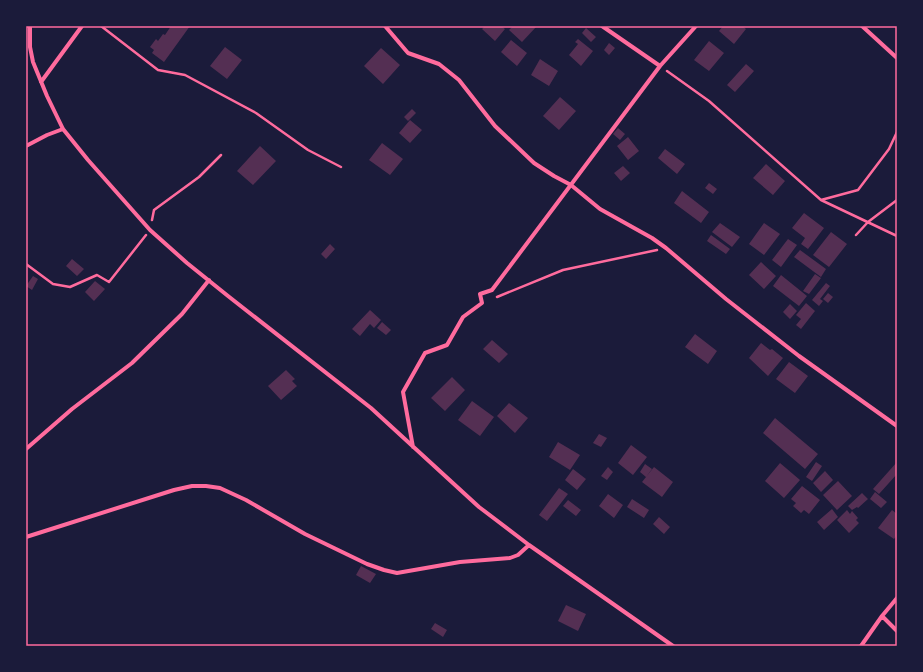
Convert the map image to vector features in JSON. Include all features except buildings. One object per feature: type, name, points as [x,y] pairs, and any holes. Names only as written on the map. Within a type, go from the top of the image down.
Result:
[{"type":"street","points":[[30,26],[30,47],[33,62],[63,129],[150,230],[209,280],[326,374],[371,408],[479,507],[529,545],[673,646]]},
{"type":"street","points":[[42,82],[82,26]]},
{"type":"street","points":[[385,26],[408,53],[439,64],[459,80],[496,126],[534,163],[571,185],[600,209],[652,238],[666,248],[726,299],[799,356],[897,426]]},
{"type":"street","points":[[602,26],[660,66]]},
{"type":"street","points":[[413,447],[403,392],[425,353],[447,345],[463,317],[482,303],[480,294],[492,290],[660,66],[696,26]]},
{"type":"street","points":[[862,26],[897,58]]},
{"type":"street","points":[[26,146],[47,135],[63,129]]},
{"type":"street","points":[[26,449],[72,409],[132,363],[182,314],[209,280]]},
{"type":"street","points":[[26,537],[174,490],[192,486],[206,486],[220,488],[239,497],[306,534],[367,564],[397,573],[460,562],[510,558],[518,555],[529,545]]},
{"type":"street","points":[[861,646],[897,598]]},
{"type":"street","points":[[882,616],[897,631]]},
{"type":"path","points":[[101,26],[158,70],[185,75],[256,112],[308,150],[340,167]]},
{"type":"path","points":[[660,66],[709,100],[821,200],[897,236]]},
{"type":"path","points":[[821,200],[858,190],[889,149],[897,132]]},
{"type":"path","points":[[26,264],[53,284],[70,287],[97,275],[109,282],[150,230],[154,210],[199,177],[221,154]]},
{"type":"path","points":[[856,235],[868,222],[897,200]]},
{"type":"path","points":[[496,297],[563,270],[666,248]]}]
